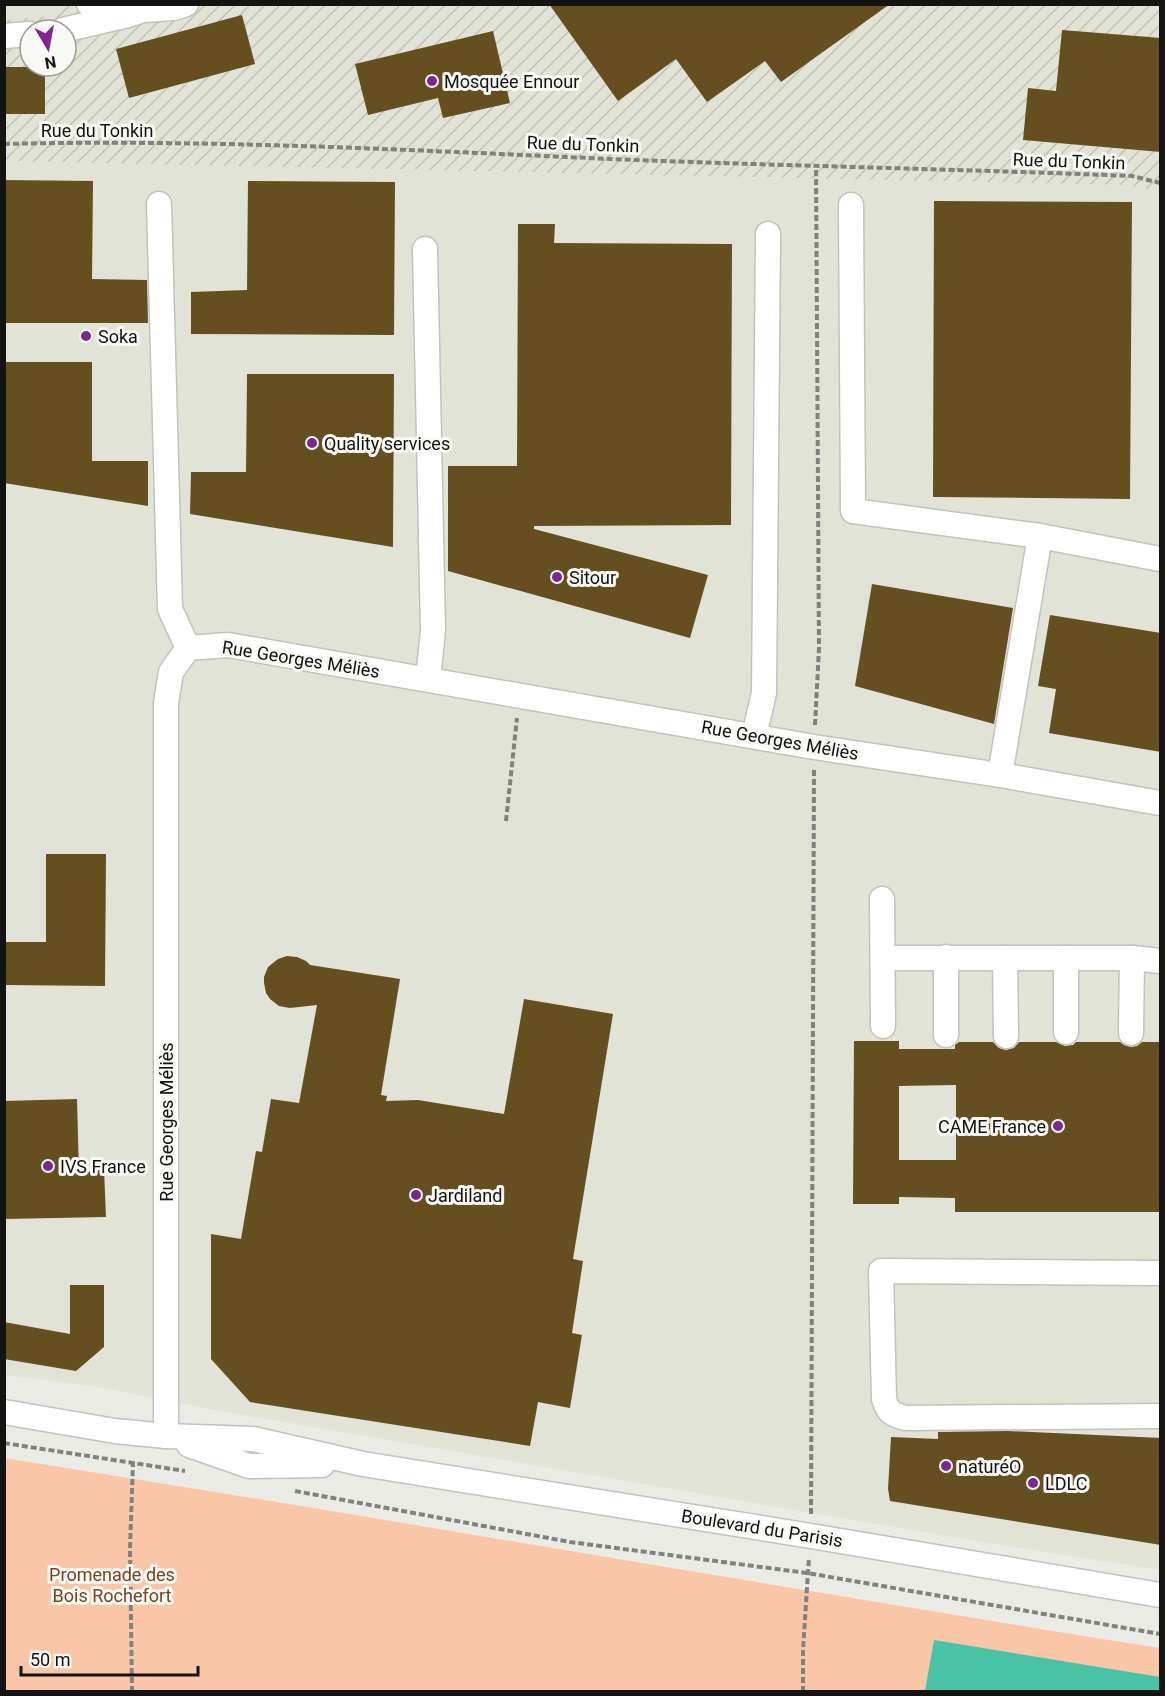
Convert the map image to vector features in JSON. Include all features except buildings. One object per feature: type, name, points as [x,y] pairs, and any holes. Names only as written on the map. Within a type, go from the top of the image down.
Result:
[{"type":"street","points":[[89,4],[98,12],[113,16],[141,10],[174,8],[186,4]]},
{"type":"street","points":[[78,26],[141,10]]},
{"type":"street","points":[[159,204],[170,609],[188,648]]},
{"type":"street","points":[[851,205],[853,512],[1040,536],[1161,559]]},
{"type":"street","points":[[754,736],[764,693],[768,234]]},
{"type":"street","points":[[425,249],[433,632],[428,680]]},
{"type":"street","points":[[1000,776],[1040,536]]},
{"type":"street","name":"Rue Georges Méliès","points":[[166,1436],[166,703],[171,672],[188,648],[228,645],[814,747],[1161,803]]},
{"type":"street","points":[[882,899],[883,1026]]},
{"type":"street","points":[[946,957],[946,1035]]},
{"type":"street","points":[[883,958],[1132,958],[1161,962]]},
{"type":"street","points":[[1005,958],[1006,1036]]},
{"type":"street","points":[[1066,958],[1066,1032]]},
{"type":"street","points":[[1131,1033],[1132,958]]},
{"type":"street","points":[[1161,1273],[881,1271],[884,1399],[893,1415],[905,1418],[1161,1416]]},
{"type":"street","name":"Boulevard du Parisis","points":[[4,1412],[106,1430],[166,1436],[253,1439],[363,1464],[1161,1595]]},
{"type":"path","name":"Rue du Tonkin","points":[[4,144],[78,142],[337,147],[1132,176],[1161,183]]},
{"type":"path","points":[[803,1692],[803,1650],[811,1536],[814,747],[819,648],[816,166]]},
{"type":"path","points":[[506,821],[520,695]]},
{"type":"path","points":[[4,1443],[190,1472]]},
{"type":"path","points":[[132,1692],[130,1549],[133,1462]]},
{"type":"path","points":[[293,1490],[570,1542],[807,1573],[1161,1634]]},
{"type":"shaded area","points":[[5,5],[60,5],[59,15],[5,20]]},
{"type":"shaded area","points":[[60,5],[1160,5],[1160,191],[1125,185],[5,161],[5,20],[18,19],[18,78],[78,78],[78,18],[27,18],[59,15]]},
{"type":"shaded area","points":[[5,161],[1125,185],[1160,191],[1160,1570],[969,1540],[225,1412],[92,1386],[5,1375]]},
{"type":"shaded area","points":[[934,1640],[1160,1677],[1160,1691],[925,1691]]},
{"type":"green space","name":"Promenade des Bois Rochefort","points":[[4,1458],[1160,1648],[1160,1691],[5,1691]]},
{"type":"place","name":"Mosquée Ennour","points":[[432,81]]},
{"type":"place","name":"Soka","points":[[86,336]]},
{"type":"place","name":"Quality services","points":[[312,443]]},
{"type":"place","name":"Sitour","points":[[557,577]]},
{"type":"place","name":"CAME France","points":[[1058,1126]]},
{"type":"place","name":"IVS France","points":[[48,1166]]},
{"type":"place","name":"Jardiland","points":[[416,1195]]},
{"type":"place","name":"naturéO","points":[[946,1466]]},
{"type":"place","name":"LDLC","points":[[1033,1483]]}]
